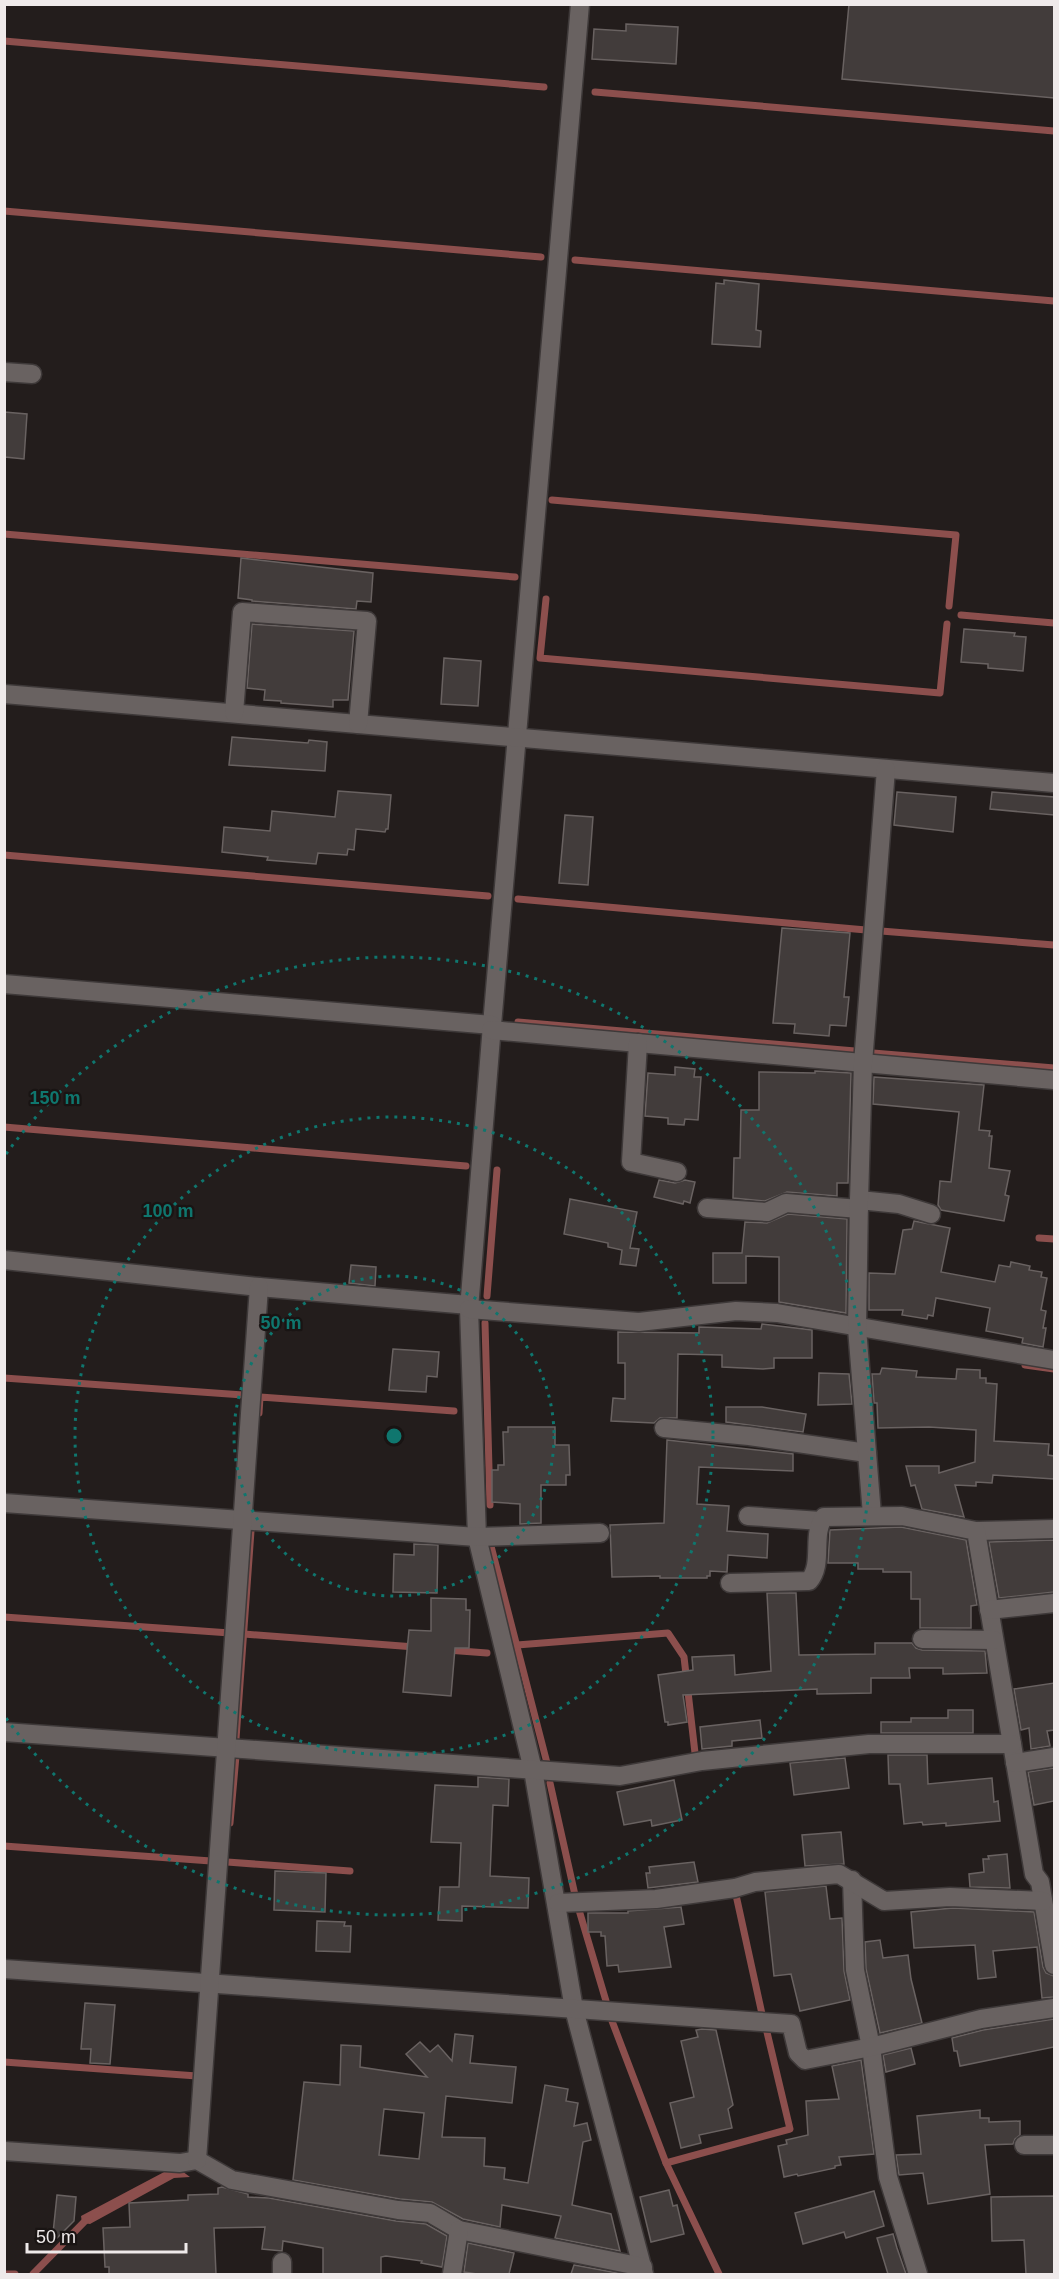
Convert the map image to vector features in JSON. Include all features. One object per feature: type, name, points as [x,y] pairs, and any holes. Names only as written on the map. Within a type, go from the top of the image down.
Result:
[{"type":"street","points":[[4,2151],[180,2163],[197,2160],[232,2180],[398,2210],[430,2213],[459,2230],[643,2271],[574,2009],[558,1903],[533,1770],[477,1537],[469,1307],[491,1027],[580,4]]},
{"type":"street","points":[[4,372],[32,374]]},
{"type":"street","points":[[234,713],[242,612],[367,621],[358,724]]},
{"type":"street","points":[[4,694],[1054,783]]},
{"type":"street","points":[[872,1515],[858,1328],[859,1205],[863,1063],[886,769]]},
{"type":"street","points":[[4,984],[1054,1080]]},
{"type":"street","points":[[638,1043],[632,1162],[677,1172]]},
{"type":"street","points":[[707,1208],[767,1212],[786,1203],[899,1204],[931,1214]]},
{"type":"street","points":[[4,1260],[259,1287],[639,1322],[736,1311],[777,1313],[1054,1360]]},
{"type":"street","points":[[197,2160],[259,1287]]},
{"type":"street","points":[[664,1428],[749,1436],[867,1453]]},
{"type":"street","points":[[4,1503],[477,1537],[600,1533]]},
{"type":"street","points":[[748,1516],[820,1521]]},
{"type":"street","points":[[729,1583],[810,1581],[815,1574],[819,1524],[824,1517],[902,1516],[976,1531],[1054,1529]]},
{"type":"street","points":[[976,1531],[1034,1874],[1047,1881],[1043,1901],[1054,1965]]},
{"type":"street","points":[[989,1610],[1054,1603]]},
{"type":"street","points":[[922,1639],[994,1640]]},
{"type":"street","points":[[4,1732],[620,1776],[702,1761],[869,1744],[1012,1744]]},
{"type":"street","points":[[1016,1763],[1054,1757]]},
{"type":"street","points":[[558,1903],[657,1899],[735,1888],[755,1882],[839,1874],[884,1901],[950,1897],[1043,1901]]},
{"type":"street","points":[[852,1880],[855,1970],[871,2047],[888,2177],[918,2274]]},
{"type":"street","points":[[4,1969],[791,2024],[798,2053],[806,2060],[871,2047],[981,2019],[1054,2008]]},
{"type":"street","points":[[1024,2145],[1054,2145]]},
{"type":"street","points":[[452,2274],[459,2230]]},
{"type":"shaded area","points":[[166,2171],[182,2171],[190,2177],[174,2178],[90,2224],[82,2223],[81,2216]]},
{"type":"building","points":[[849,4],[1054,4],[1054,98],[842,79]]},
{"type":"building","points":[[626,24],[678,27],[676,64],[592,59],[594,29],[626,31]]},
{"type":"building","points":[[724,280],[759,284],[756,330],[761,331],[760,347],[712,344],[716,283],[724,284]]},
{"type":"building","points":[[4,412],[27,414],[24,459],[5,457]]},
{"type":"building","points":[[241,558],[373,573],[371,602],[357,601],[356,609],[238,598]]},
{"type":"building","points":[[252,624],[354,631],[348,700],[333,700],[333,707],[281,703],[281,701],[264,700],[265,690],[247,688]]},
{"type":"building","points":[[964,629],[1015,633],[1014,636],[1026,637],[1023,671],[988,668],[988,664],[961,662]]},
{"type":"building","points":[[444,658],[481,661],[478,706],[441,704]]},
{"type":"building","points":[[232,737],[308,743],[309,740],[327,742],[325,771],[229,765]]},
{"type":"building","points":[[338,791],[391,795],[388,829],[385,832],[356,829],[354,850],[348,849],[347,855],[318,853],[316,864],[267,860],[268,857],[222,852],[224,827],[270,831],[272,811],[335,817]]},
{"type":"building","points":[[897,792],[956,797],[953,832],[894,825]]},
{"type":"building","points":[[992,792],[1054,797],[1054,815],[990,809]]},
{"type":"building","points":[[565,815],[593,817],[588,885],[559,883]]},
{"type":"building","points":[[782,928],[850,933],[844,997],[849,997],[846,1026],[830,1025],[829,1036],[794,1033],[795,1024],[773,1023]]},
{"type":"building","points":[[675,1067],[695,1069],[694,1077],[701,1077],[698,1120],[685,1119],[684,1125],[668,1124],[668,1118],[645,1116],[648,1073],[675,1075]]},
{"type":"building","points":[[815,1071],[851,1073],[848,1183],[837,1183],[837,1196],[787,1192],[765,1201],[733,1198],[734,1158],[740,1158],[741,1110],[759,1110],[759,1072],[815,1073]]},
{"type":"building","points":[[874,1077],[984,1085],[979,1130],[990,1131],[989,1136],[992,1136],[989,1168],[1010,1171],[1005,1195],[1009,1196],[1004,1221],[941,1210],[938,1205],[940,1181],[951,1182],[959,1112],[873,1104]]},
{"type":"building","points":[[659,1180],[675,1183],[685,1180],[695,1182],[690,1203],[684,1201],[683,1204],[654,1197]]},
{"type":"building","points":[[570,1199],[637,1212],[630,1248],[639,1249],[636,1266],[620,1264],[622,1250],[608,1247],[608,1243],[564,1234]]},
{"type":"building","points":[[788,1214],[847,1219],[846,1313],[779,1302],[779,1257],[746,1256],[746,1283],[713,1283],[713,1253],[742,1253],[745,1222],[767,1223]]},
{"type":"building","points":[[914,1221],[950,1228],[941,1272],[995,1282],[999,1265],[1010,1267],[1011,1262],[1030,1266],[1029,1270],[1042,1272],[1041,1277],[1047,1278],[1041,1310],[1046,1311],[1043,1347],[1022,1343],[1023,1338],[986,1331],[990,1308],[936,1298],[933,1316],[928,1315],[927,1319],[902,1315],[903,1310],[869,1310],[869,1273],[895,1274],[903,1230],[912,1229]]},
{"type":"building","points":[[351,1265],[376,1267],[375,1286],[349,1283]]},
{"type":"building","points":[[762,1324],[812,1330],[812,1358],[774,1358],[774,1368],[763,1369],[722,1367],[722,1355],[678,1354],[677,1418],[660,1418],[654,1423],[611,1421],[613,1398],[625,1399],[625,1363],[618,1363],[618,1332],[699,1333],[699,1327],[761,1329]]},
{"type":"building","points":[[393,1349],[439,1352],[437,1377],[427,1376],[426,1392],[389,1390]]},
{"type":"building","points":[[882,1368],[917,1371],[916,1377],[956,1379],[957,1369],[980,1370],[980,1378],[986,1378],[986,1383],[997,1384],[994,1441],[1049,1444],[1048,1455],[1054,1456],[1054,1479],[993,1475],[992,1483],[976,1482],[976,1486],[955,1485],[964,1517],[922,1509],[915,1485],[911,1486],[906,1466],[939,1466],[939,1473],[975,1462],[976,1430],[929,1427],[878,1428],[872,1374],[880,1374]]},
{"type":"building","points":[[819,1373],[849,1374],[852,1404],[818,1405]]},
{"type":"building","points":[[726,1407],[762,1407],[806,1414],[803,1432],[726,1422]]},
{"type":"building","points":[[508,1427],[555,1427],[555,1445],[569,1445],[570,1475],[566,1475],[566,1485],[541,1485],[541,1523],[520,1524],[520,1504],[492,1502],[492,1470],[498,1470],[498,1465],[504,1465],[503,1432],[508,1432]]},
{"type":"building","points":[[667,1440],[793,1454],[793,1471],[699,1467],[697,1504],[729,1506],[727,1531],[768,1534],[767,1558],[728,1555],[727,1572],[710,1571],[710,1576],[707,1578],[612,1577],[610,1525],[664,1523]]},
{"type":"building","points":[[901,1527],[966,1540],[977,1605],[971,1606],[971,1628],[920,1628],[920,1599],[911,1599],[911,1572],[858,1569],[858,1563],[828,1563],[830,1530]]},
{"type":"building","points":[[1054,1540],[1054,1592],[999,1598],[989,1542]]},
{"type":"building","points":[[414,1544],[438,1545],[437,1593],[393,1592],[394,1554],[414,1555]]},
{"type":"building","points":[[767,1593],[796,1593],[799,1655],[875,1654],[875,1643],[912,1643],[916,1648],[922,1650],[985,1651],[987,1673],[943,1674],[943,1668],[909,1668],[910,1678],[871,1678],[871,1693],[817,1694],[817,1689],[683,1695],[687,1722],[668,1725],[668,1722],[665,1722],[658,1675],[693,1670],[692,1657],[734,1655],[735,1675],[771,1671]]},
{"type":"building","points":[[431,1598],[466,1599],[466,1610],[470,1610],[469,1648],[455,1648],[451,1696],[403,1692],[409,1630],[431,1631]]},
{"type":"building","points":[[1054,1683],[1054,1730],[1047,1731],[1050,1746],[1031,1749],[1029,1728],[1021,1730],[1014,1689]]},
{"type":"building","points":[[948,1710],[973,1710],[973,1733],[881,1733],[881,1722],[911,1722],[911,1718],[948,1718]]},
{"type":"building","points":[[760,1720],[762,1738],[732,1741],[732,1746],[702,1749],[700,1727]]},
{"type":"building","points":[[888,1755],[927,1755],[928,1784],[992,1778],[994,1802],[998,1801],[1000,1821],[946,1826],[946,1823],[904,1824],[900,1784],[889,1784]]},
{"type":"building","points":[[845,1758],[849,1788],[794,1795],[790,1763]]},
{"type":"building","points":[[1054,1768],[1054,1801],[1034,1805],[1028,1772]]},
{"type":"building","points":[[478,1777],[509,1779],[508,1806],[493,1805],[490,1876],[529,1878],[528,1908],[462,1906],[462,1921],[438,1920],[440,1887],[459,1887],[461,1843],[431,1842],[435,1785],[478,1787]]},
{"type":"building","points":[[674,1780],[682,1820],[652,1826],[651,1820],[624,1825],[617,1792]]},
{"type":"building","points":[[841,1832],[844,1864],[805,1866],[802,1835]]},
{"type":"building","points":[[1007,1854],[1010,1888],[970,1887],[969,1874],[984,1872],[983,1859],[989,1859],[988,1856]]},
{"type":"building","points":[[694,1862],[698,1882],[648,1888],[646,1873],[650,1873],[649,1867]]},
{"type":"building","points":[[275,1871],[326,1873],[325,1912],[274,1910]]},
{"type":"building","points":[[826,1886],[830,1919],[842,1918],[844,1971],[850,2000],[800,2011],[791,1974],[774,1976],[765,1892]]},
{"type":"building","points":[[681,1907],[684,1924],[664,1927],[671,1967],[619,1972],[618,1965],[607,1966],[605,1936],[601,1936],[601,1932],[588,1932],[588,1913],[628,1913],[628,1911]]},
{"type":"building","points":[[953,1908],[1034,1912],[1043,1967],[1046,1973],[1054,1976],[1054,1997],[1042,1998],[1037,1947],[993,1951],[996,1977],[978,1979],[975,1945],[914,1948],[911,1912]]},
{"type":"building","points":[[317,1921],[345,1922],[344,1926],[351,1926],[350,1952],[316,1951]]},
{"type":"building","points":[[880,1940],[883,1958],[908,1955],[911,1979],[922,2023],[880,2033],[866,1969],[865,1942]]},
{"type":"building","points":[[85,2003],[115,2005],[110,2064],[90,2063],[91,2049],[81,2049]]},
{"type":"building","points":[[1054,2019],[1054,2047],[960,2066],[952,2038],[983,2030]]},
{"type":"building","points":[[696,2030],[716,2030],[733,2105],[728,2109],[732,2128],[699,2135],[701,2143],[681,2148],[670,2103],[694,2097],[681,2041],[698,2037]]},
{"type":"building","points":[[455,2034],[473,2036],[470,2063],[516,2067],[512,2103],[446,2096],[442,2137],[485,2138],[484,2166],[505,2168],[504,2179],[528,2183],[545,2085],[568,2089],[566,2101],[578,2103],[574,2126],[587,2123],[591,2140],[583,2142],[572,2205],[611,2214],[620,2251],[555,2238],[561,2216],[502,2205],[500,2227],[463,2219],[432,2202],[400,2199],[293,2180],[304,2082],[340,2085],[341,2045],[361,2046],[360,2067],[427,2077],[406,2054],[420,2042],[430,2052],[438,2045],[452,2061]],"holes":[[[384,2109],[424,2113],[419,2159],[379,2155]]]},
{"type":"building","points":[[911,2048],[915,2064],[886,2072],[883,2055]]},
{"type":"building","points":[[861,2060],[874,2154],[839,2157],[841,2165],[835,2168],[784,2177],[778,2146],[787,2144],[786,2140],[808,2135],[806,2101],[839,2099],[832,2066]]},
{"type":"building","points":[[980,2110],[980,2118],[989,2118],[989,2122],[1020,2121],[1020,2135],[1013,2144],[985,2145],[990,2194],[928,2204],[923,2173],[899,2175],[896,2155],[921,2154],[917,2116]]},
{"type":"building","points":[[218,2188],[248,2194],[248,2197],[269,2198],[396,2221],[426,2224],[447,2236],[442,2267],[421,2263],[422,2261],[386,2256],[381,2257],[381,2274],[323,2274],[323,2248],[283,2241],[282,2251],[262,2249],[265,2227],[214,2228],[216,2274],[109,2274],[109,2267],[105,2267],[103,2228],[130,2227],[129,2203],[188,2200],[188,2195],[218,2194]]},
{"type":"building","points":[[669,2190],[673,2206],[677,2205],[684,2234],[651,2242],[640,2197]]},
{"type":"building","points":[[874,2191],[884,2226],[846,2238],[844,2232],[803,2244],[795,2213]]},
{"type":"building","points":[[57,2195],[76,2197],[74,2221],[52,2243]]},
{"type":"building","points":[[1054,2196],[1054,2274],[1026,2274],[1024,2240],[992,2241],[991,2197]]},
{"type":"building","points":[[893,2234],[906,2274],[888,2274],[877,2238]]},
{"type":"building","points":[[468,2243],[514,2253],[509,2274],[464,2272]]},
{"type":"building","points":[[574,2265],[623,2274],[571,2274]]},
{"type":"waterway","points":[[4,41],[544,87]]},
{"type":"waterway","points":[[595,92],[1054,131]]},
{"type":"waterway","points":[[4,211],[541,257]]},
{"type":"waterway","points":[[575,260],[1054,301]]},
{"type":"waterway","points":[[552,500],[956,535],[949,606]]},
{"type":"waterway","points":[[4,534],[515,577]]},
{"type":"waterway","points":[[546,599],[540,658],[940,693],[947,624]]},
{"type":"waterway","points":[[961,615],[1054,623]]},
{"type":"waterway","points":[[4,855],[488,896]]},
{"type":"waterway","points":[[518,899],[866,930]]},
{"type":"waterway","points":[[881,931],[1054,945]]},
{"type":"waterway","points":[[518,1022],[855,1051]]},
{"type":"waterway","points":[[873,1053],[1054,1068]]},
{"type":"waterway","points":[[4,1127],[466,1166]]},
{"type":"waterway","points":[[487,1296],[497,1170]]},
{"type":"waterway","points":[[1039,1238],[1054,1239]]},
{"type":"waterway","points":[[485,1323],[490,1505]]},
{"type":"waterway","points":[[1025,1365],[1054,1369]]},
{"type":"waterway","points":[[4,1378],[243,1395]]},
{"type":"waterway","points":[[259,1413],[260,1397],[454,1411]]},
{"type":"waterway","points":[[236,1739],[251,1531]]},
{"type":"waterway","points":[[491,1546],[547,1763]]},
{"type":"waterway","points":[[4,1617],[230,1633]]},
{"type":"waterway","points":[[517,1645],[668,1633],[684,1657],[695,1753]]},
{"type":"waterway","points":[[244,1634],[415,1647]]},
{"type":"waterway","points":[[447,1650],[487,1653]]},
{"type":"waterway","points":[[230,1823],[236,1756]]},
{"type":"waterway","points":[[550,1783],[575,1895]]},
{"type":"waterway","points":[[4,1846],[211,1861]]},
{"type":"waterway","points":[[227,1862],[350,1871]]},
{"type":"waterway","points":[[736,1895],[762,2014]]},
{"type":"waterway","points":[[579,1910],[606,2001]]},
{"type":"waterway","points":[[612,2021],[666,2163],[719,2274]]},
{"type":"waterway","points":[[666,2163],[790,2129],[766,2028]]},
{"type":"waterway","points":[[4,2062],[197,2076]]},
{"type":"waterway","points":[[33,2274],[89,2217]]},
{"type":"waterway","points":[[4,2274],[15,2274]]}]
